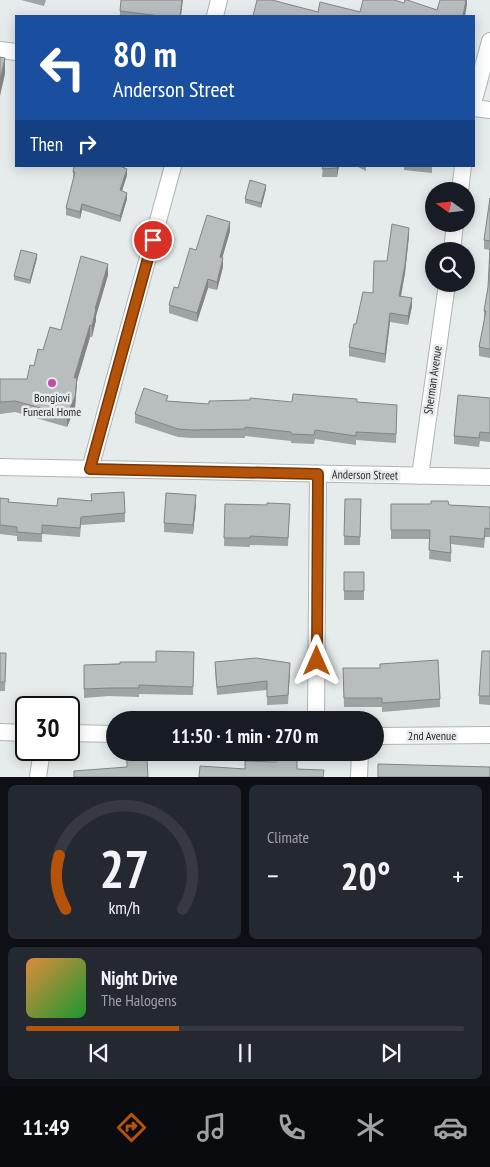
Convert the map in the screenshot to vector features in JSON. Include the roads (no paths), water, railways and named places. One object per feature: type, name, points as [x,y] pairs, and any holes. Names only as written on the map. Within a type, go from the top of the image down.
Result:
[{"type":"street","points":[[215,15],[219,0]]},
{"type":"street","points":[[475,96],[490,41]]},
{"type":"street","points":[[0,50],[15,52]]},
{"type":"street","points":[[475,108],[490,110]]},
{"type":"street","points":[[90,469],[173,167]]},
{"type":"street","points":[[461,182],[463,167]]},
{"type":"street","name":"Sherman Avenue","points":[[420,476],[446,292]]},
{"type":"street","name":"Anderson Street","points":[[0,467],[490,477]]},
{"type":"street","points":[[316,711],[318,474]]},
{"type":"street","points":[[0,732],[15,733]]},
{"type":"street","points":[[80,733],[106,734]]},
{"type":"street","name":"2nd Avenue","points":[[384,736],[490,735]]},
{"type":"street","points":[[38,777],[40,761]]},
{"type":"street","points":[[359,777],[360,761]]},
{"type":"place","name":"Bongiovi Funeral Home","points":[[52,383]]}]
